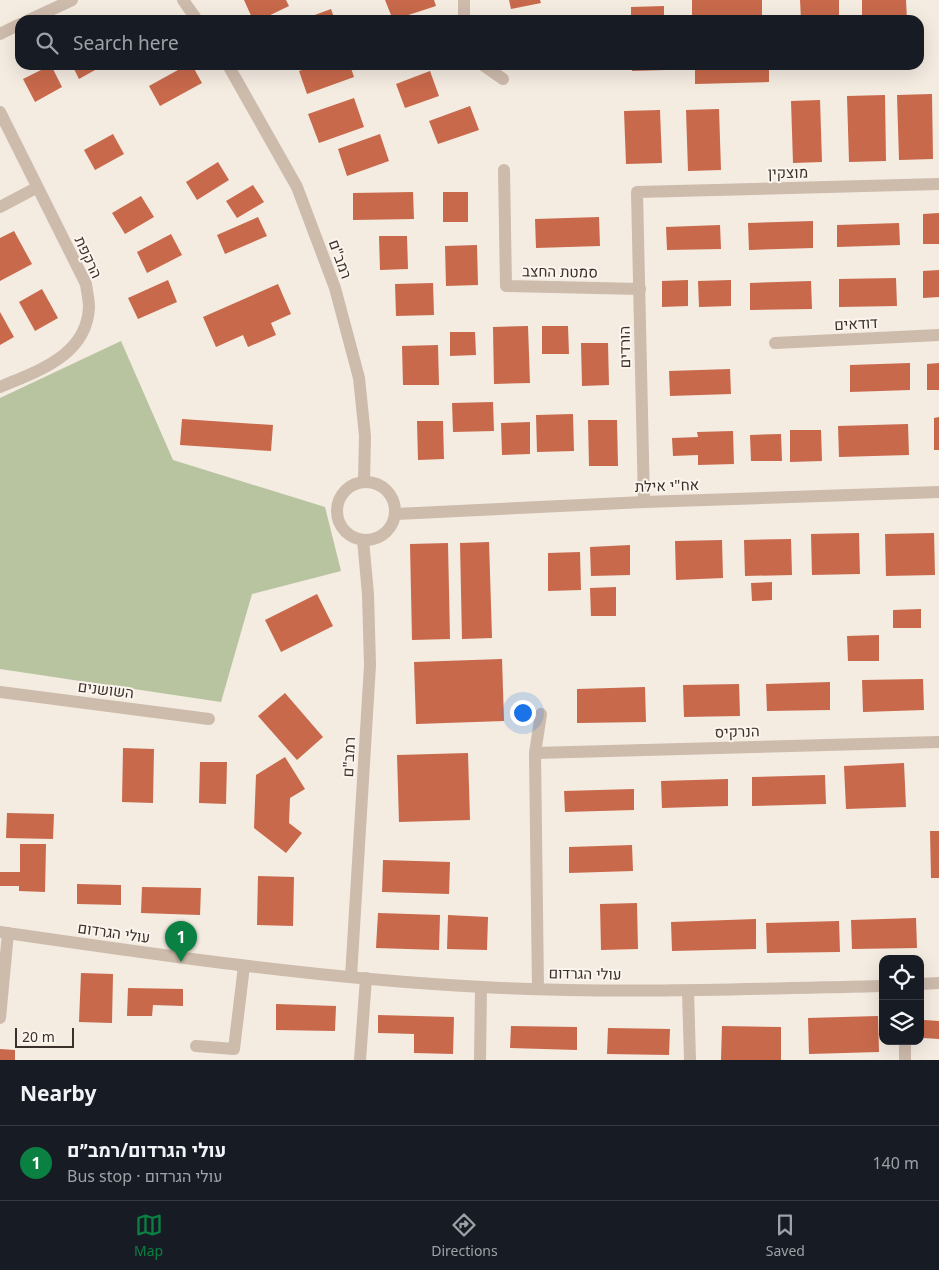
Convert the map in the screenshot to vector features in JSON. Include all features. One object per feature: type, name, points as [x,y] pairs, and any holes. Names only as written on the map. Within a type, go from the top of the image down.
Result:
[{"type":"street","points":[[40,15],[72,0]]},
{"type":"street","points":[[183,0],[194,15]]},
{"type":"street","points":[[464,0],[464,15]]},
{"type":"street","points":[[0,34],[15,26]]},
{"type":"street","name":"רמב\"ם","points":[[231,70],[297,186],[334,288],[359,378],[365,436],[364,482]]},
{"type":"street","points":[[490,70],[503,79]]},
{"type":"street","name":"הרקפת","points":[[0,112],[36,188],[86,284],[89,307],[85,330],[71,351],[43,369],[0,387]]},
{"type":"street","name":"סמטת החצב","points":[[504,170],[506,286],[640,289]]},
{"type":"street","name":"מוצקין","points":[[637,192],[939,184]]},
{"type":"street","points":[[0,207],[36,188]]},
{"type":"street","name":"הורדים","points":[[637,192],[644,502]]},
{"type":"street","name":"דודאים","points":[[775,342],[939,335]]},
{"type":"street","points":[[364,482],[375,483],[391,495],[395,504],[396,514],[390,528],[383,535],[374,540],[363,540],[350,536],[343,529],[338,520],[337,508],[340,498],[354,484],[364,482]]},
{"type":"street","name":"אח\"י אילת","points":[[396,514],[644,502],[939,492]]},
{"type":"street","name":"רמב\"ם","points":[[351,977],[370,665],[368,594],[363,540]]},
{"type":"street","name":"השושנים","points":[[0,692],[209,719]]},
{"type":"street","points":[[538,989],[535,753],[541,714]]},
{"type":"street","name":"הנרקיס","points":[[535,753],[939,742]]},
{"type":"street","name":"עולי הגרדום","points":[[0,1018],[4,933],[244,966],[351,977],[481,987],[688,991],[879,986]]},
{"type":"street","points":[[196,1046],[234,1048],[244,966]]},
{"type":"street","points":[[360,1060],[366,978]]},
{"type":"street","points":[[924,984],[939,983]]},
{"type":"street","points":[[480,1060],[481,987]]},
{"type":"street","points":[[688,991],[690,1060]]},
{"type":"street","points":[[905,1045],[905,1060]]},
{"type":"green space","points":[[121,341],[173,460],[325,507],[341,571],[252,594],[221,702],[0,669],[0,398]]},
{"type":"building","points":[[244,0],[286,0],[289,6],[270,15],[251,15]]},
{"type":"building","points":[[385,0],[434,0],[436,6],[408,15],[391,15]]},
{"type":"building","points":[[509,0],[540,0],[541,3],[511,9]]},
{"type":"building","points":[[692,0],[762,0],[762,15],[692,15]]},
{"type":"building","points":[[800,0],[839,0],[839,15],[801,15]]},
{"type":"building","points":[[862,0],[906,0],[907,15],[862,15]]},
{"type":"building","points":[[664,6],[664,15],[631,15],[631,7]]},
{"type":"building","points":[[331,9],[333,15],[315,15]]},
{"type":"building","points":[[41,70],[54,70],[62,87],[35,102],[23,79]]},
{"type":"building","points":[[74,70],[95,70],[79,79]]},
{"type":"building","points":[[178,70],[195,70],[202,83],[160,106],[149,86]]},
{"type":"building","points":[[352,70],[354,77],[307,94],[299,71]]},
{"type":"building","points":[[632,70],[666,70],[632,71]]},
{"type":"building","points":[[695,70],[769,70],[769,82],[695,84]]},
{"type":"building","points":[[430,71],[439,96],[405,108],[396,84]]},
{"type":"building","points":[[932,94],[933,159],[899,160],[897,95]]},
{"type":"building","points":[[885,95],[886,161],[849,162],[847,96]]},
{"type":"building","points":[[354,98],[364,127],[319,143],[308,114]]},
{"type":"building","points":[[820,100],[822,162],[793,163],[791,101]]},
{"type":"building","points":[[470,106],[479,130],[438,144],[429,121]]},
{"type":"building","points":[[719,109],[721,170],[688,171],[686,110]]},
{"type":"building","points":[[660,110],[662,163],[626,164],[624,111]]},
{"type":"building","points":[[113,134],[124,154],[95,170],[84,150]]},
{"type":"building","points":[[380,134],[389,161],[347,176],[338,149]]},
{"type":"building","points":[[218,162],[229,180],[197,200],[186,182]]},
{"type":"building","points":[[253,185],[264,202],[237,218],[226,201]]},
{"type":"building","points":[[413,192],[414,219],[353,220],[353,193]]},
{"type":"building","points":[[443,192],[468,192],[468,222],[443,222]]},
{"type":"building","points":[[141,196],[154,217],[125,234],[112,213]]},
{"type":"building","points":[[939,213],[939,244],[923,244],[923,214]]},
{"type":"building","points":[[258,217],[267,236],[225,254],[217,235]]},
{"type":"building","points":[[599,217],[600,246],[536,248],[535,219]]},
{"type":"building","points":[[813,221],[813,248],[749,250],[748,223]]},
{"type":"building","points":[[899,223],[900,245],[837,247],[837,225]]},
{"type":"building","points":[[720,225],[721,249],[667,250],[666,227]]},
{"type":"building","points":[[14,231],[32,264],[0,281],[0,238]]},
{"type":"building","points":[[171,234],[182,255],[147,273],[137,252]]},
{"type":"building","points":[[379,236],[407,236],[408,269],[380,270]]},
{"type":"building","points":[[477,245],[478,285],[446,286],[445,246]]},
{"type":"building","points":[[939,270],[939,297],[923,298],[923,271]]},
{"type":"building","points":[[896,278],[897,306],[839,307],[839,279]]},
{"type":"building","points":[[168,280],[177,302],[138,319],[128,298]]},
{"type":"building","points":[[688,280],[688,306],[662,307],[662,281]]},
{"type":"building","points":[[731,280],[731,306],[699,307],[698,281]]},
{"type":"building","points":[[811,281],[812,309],[750,310],[750,283]]},
{"type":"building","points":[[433,283],[434,315],[396,316],[395,284]]},
{"type":"building","points":[[278,284],[291,314],[271,323],[276,335],[248,347],[243,335],[216,347],[203,317]]},
{"type":"building","points":[[42,289],[58,318],[35,331],[19,302]]},
{"type":"building","points":[[0,312],[14,337],[0,345]]},
{"type":"building","points":[[528,326],[530,383],[494,384],[493,327]]},
{"type":"building","points":[[542,326],[568,326],[569,354],[542,354]]},
{"type":"building","points":[[450,332],[475,332],[476,355],[450,356]]},
{"type":"building","points":[[581,343],[608,343],[609,385],[582,386]]},
{"type":"building","points":[[438,345],[439,385],[403,385],[402,346]]},
{"type":"building","points":[[910,363],[910,390],[850,392],[850,365]]},
{"type":"building","points":[[939,363],[939,390],[927,390],[927,364]]},
{"type":"building","points":[[730,369],[731,394],[670,396],[669,371]]},
{"type":"building","points":[[493,402],[494,431],[453,432],[452,403]]},
{"type":"building","points":[[573,414],[574,451],[537,452],[536,415]]},
{"type":"building","points":[[939,417],[939,450],[934,450],[934,418]]},
{"type":"building","points":[[182,419],[273,425],[271,451],[180,445]]},
{"type":"building","points":[[588,420],[617,420],[618,466],[589,466]]},
{"type":"building","points":[[417,421],[443,421],[444,459],[418,460]]},
{"type":"building","points":[[530,422],[530,454],[502,455],[501,423]]},
{"type":"building","points":[[908,424],[909,455],[839,457],[838,426]]},
{"type":"building","points":[[790,430],[821,430],[822,461],[790,462]]},
{"type":"building","points":[[733,431],[734,464],[698,465],[698,455],[673,456],[672,438],[698,437],[697,432]]},
{"type":"building","points":[[781,434],[782,461],[751,461],[750,435]]},
{"type":"building","points":[[859,533],[860,574],[812,575],[811,534]]},
{"type":"building","points":[[934,533],[935,575],[886,576],[885,534]]},
{"type":"building","points":[[791,539],[792,575],[745,576],[744,540]]},
{"type":"building","points":[[722,540],[723,578],[676,580],[675,541]]},
{"type":"building","points":[[489,542],[492,638],[462,639],[460,543]]},
{"type":"building","points":[[448,543],[450,639],[412,640],[410,544]]},
{"type":"building","points":[[630,545],[630,575],[591,576],[590,547]]},
{"type":"building","points":[[580,552],[581,590],[548,591],[548,553]]},
{"type":"building","points":[[772,582],[772,600],[752,601],[751,583]]},
{"type":"building","points":[[616,587],[616,616],[591,616],[590,588]]},
{"type":"building","points":[[317,594],[333,626],[281,652],[265,620]]},
{"type":"building","points":[[921,609],[921,628],[893,628],[893,610]]},
{"type":"building","points":[[879,635],[879,661],[848,661],[847,636]]},
{"type":"building","points":[[502,659],[504,721],[416,724],[414,662]]},
{"type":"building","points":[[923,679],[924,710],[863,712],[862,680]]},
{"type":"building","points":[[830,682],[830,710],[767,711],[766,684]]},
{"type":"building","points":[[739,684],[740,716],[684,717],[683,685]]},
{"type":"building","points":[[645,687],[646,722],[577,723],[577,689]]},
{"type":"building","points":[[285,693],[323,737],[297,760],[258,716]]},
{"type":"building","points":[[123,748],[154,749],[153,803],[122,802]]},
{"type":"building","points":[[468,753],[470,820],[399,822],[397,755]]},
{"type":"building","points":[[285,757],[305,789],[290,798],[289,823],[302,833],[286,853],[254,828],[256,775]]},
{"type":"building","points":[[200,762],[227,762],[226,804],[199,803]]},
{"type":"building","points":[[904,763],[906,807],[846,809],[844,766]]},
{"type":"building","points":[[825,775],[826,804],[752,806],[752,777]]},
{"type":"building","points":[[728,779],[728,806],[662,808],[661,781]]},
{"type":"building","points":[[634,789],[634,810],[565,812],[564,791]]},
{"type":"building","points":[[7,813],[54,814],[53,839],[6,838]]},
{"type":"building","points":[[930,831],[939,831],[939,878],[931,878]]},
{"type":"building","points":[[20,844],[46,844],[45,892],[19,891],[19,886],[0,886],[0,872],[20,872]]},
{"type":"building","points":[[632,845],[633,871],[569,873],[569,847]]},
{"type":"building","points":[[383,860],[450,862],[449,894],[382,892]]},
{"type":"building","points":[[258,876],[294,877],[293,926],[257,925]]},
{"type":"building","points":[[77,884],[121,885],[121,905],[77,904]]},
{"type":"building","points":[[142,887],[201,888],[200,915],[141,913]]},
{"type":"building","points":[[637,903],[638,949],[601,950],[600,904]]},
{"type":"building","points":[[378,913],[440,915],[439,950],[376,948]]},
{"type":"building","points":[[448,915],[488,917],[487,950],[447,949]]},
{"type":"building","points":[[916,918],[917,948],[852,949],[851,920]]},
{"type":"building","points":[[756,919],[756,949],[672,951],[671,922]]},
{"type":"building","points":[[839,921],[840,952],[767,953],[766,923]]},
{"type":"building","points":[[81,973],[113,974],[112,1023],[79,1022]]},
{"type":"building","points":[[128,988],[183,989],[183,1006],[153,1005],[152,1016],[127,1016]]},
{"type":"building","points":[[276,1004],[336,1006],[335,1031],[276,1030]]},
{"type":"building","points":[[378,1015],[454,1017],[453,1054],[414,1053],[414,1034],[378,1033]]},
{"type":"building","points":[[878,1016],[879,1052],[809,1054],[808,1018]]},
{"type":"building","points":[[924,1020],[939,1021],[939,1039],[924,1038]]},
{"type":"building","points":[[511,1026],[577,1027],[577,1050],[510,1048]]},
{"type":"building","points":[[722,1026],[781,1027],[781,1060],[721,1060]]},
{"type":"building","points":[[608,1028],[670,1029],[669,1055],[607,1054]]},
{"type":"building","points":[[0,1049],[15,1050],[15,1060],[0,1060]]},
{"type":"place","name":"עולי הגרדום/רמב״ם","points":[[181,962]]}]
